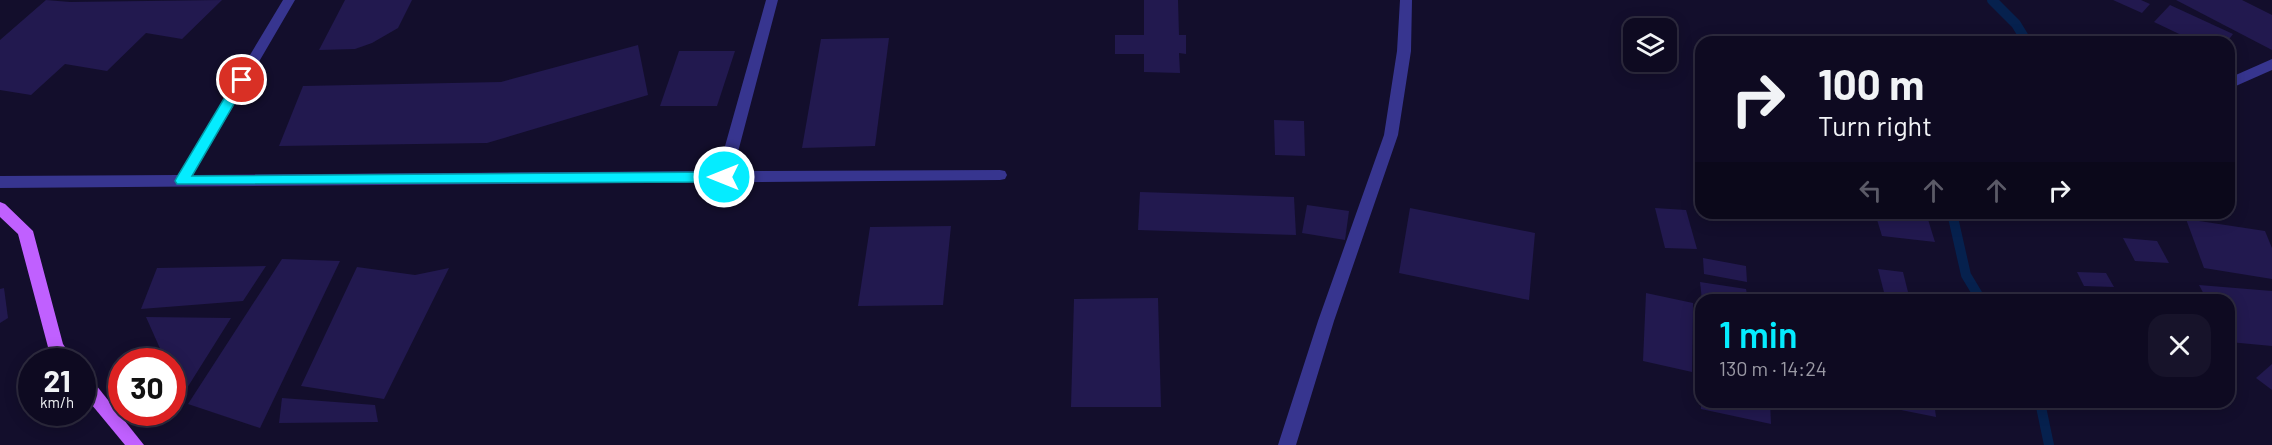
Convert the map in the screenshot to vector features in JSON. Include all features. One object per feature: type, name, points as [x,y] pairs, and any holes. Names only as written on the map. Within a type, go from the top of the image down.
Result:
[{"type":"main road","points":[[0,208],[25,231],[57,348]]},
{"type":"main road","points":[[96,397],[135,445]]},
{"type":"street","points":[[182,181],[289,0]]},
{"type":"street","points":[[724,177],[772,0]]},
{"type":"street","points":[[1287,445],[1326,321],[1391,135],[1404,51],[1406,0]]},
{"type":"street","points":[[2235,81],[2272,63]]},
{"type":"street","points":[[0,182],[1000,175]]},
{"type":"building","points":[[46,0],[70,2],[222,0],[182,39],[146,33],[107,71],[65,64],[31,95],[0,90],[0,40]]},
{"type":"building","points":[[345,0],[412,0],[398,28],[372,43],[355,49],[319,50]]},
{"type":"building","points":[[1144,0],[1178,0],[1179,35],[1186,35],[1186,54],[1179,53],[1180,73],[1144,72],[1144,54],[1115,54],[1115,35],[1144,35]]},
{"type":"building","points":[[2113,0],[2141,0],[2150,4],[2142,13]]},
{"type":"building","points":[[2176,0],[2242,0],[2272,15],[2272,50]]},
{"type":"building","points":[[2170,5],[2233,34],[2232,36],[2183,36],[2154,22]]},
{"type":"building","points":[[889,38],[875,146],[802,148],[821,39]]},
{"type":"building","points":[[638,45],[648,95],[487,143],[279,146],[303,86],[501,82]]},
{"type":"building","points":[[679,51],[735,51],[717,106],[660,106]]},
{"type":"building","points":[[1274,120],[1304,121],[1305,156],[1275,155]]},
{"type":"building","points":[[1140,192],[1294,197],[1296,235],[1138,230]]},
{"type":"building","points":[[1307,205],[1349,211],[1345,240],[1302,233]]},
{"type":"building","points":[[1410,208],[1535,233],[1529,300],[1399,273]]},
{"type":"building","points":[[1655,208],[1686,210],[1697,249],[1665,248]]},
{"type":"building","points":[[1877,219],[1928,219],[1935,242],[1882,236]]},
{"type":"building","points":[[2186,219],[2265,231],[2272,248],[2272,279],[2204,268]]},
{"type":"building","points":[[951,226],[943,305],[858,306],[870,227]]},
{"type":"building","points":[[2123,238],[2157,241],[2169,263],[2135,261]]},
{"type":"building","points":[[1703,258],[1746,266],[1747,282],[1704,274]]},
{"type":"building","points":[[282,259],[340,261],[260,428],[188,404]]},
{"type":"building","points":[[266,266],[243,301],[141,309],[157,268]]},
{"type":"building","points":[[357,267],[415,275],[449,268],[384,399],[301,386]]},
{"type":"building","points":[[1878,269],[1903,272],[1908,294],[1884,294]]},
{"type":"building","points":[[2077,272],[2106,273],[2114,287],[2084,286]]},
{"type":"building","points":[[1700,282],[1746,289],[1747,294],[1701,294]]},
{"type":"building","points":[[2199,285],[2272,291],[2272,346],[2235,343],[2235,294],[2204,294]]},
{"type":"building","points":[[4,288],[8,318],[0,323],[0,289]]},
{"type":"building","points":[[1646,293],[1693,303],[1692,372],[1643,361]]},
{"type":"building","points":[[1158,298],[1161,407],[1071,407],[1074,299]]},
{"type":"building","points":[[146,317],[231,318],[186,390],[186,348],[160,348]]},
{"type":"building","points":[[2272,364],[2272,390],[2256,378]]},
{"type":"building","points":[[282,398],[375,405],[378,422],[279,423]]},
{"type":"building","points":[[1770,408],[1771,424],[1701,409]]},
{"type":"building","points":[[1935,408],[1936,417],[1896,409]]},
{"type":"waterway","points":[[1992,0],[2016,24],[2023,36]]},
{"type":"waterway","points":[[1953,219],[1966,275],[1977,294]]},
{"type":"waterway","points":[[2041,408],[2049,445]]},
{"type":"route","points":[[242,80],[182,181],[724,177]]}]
